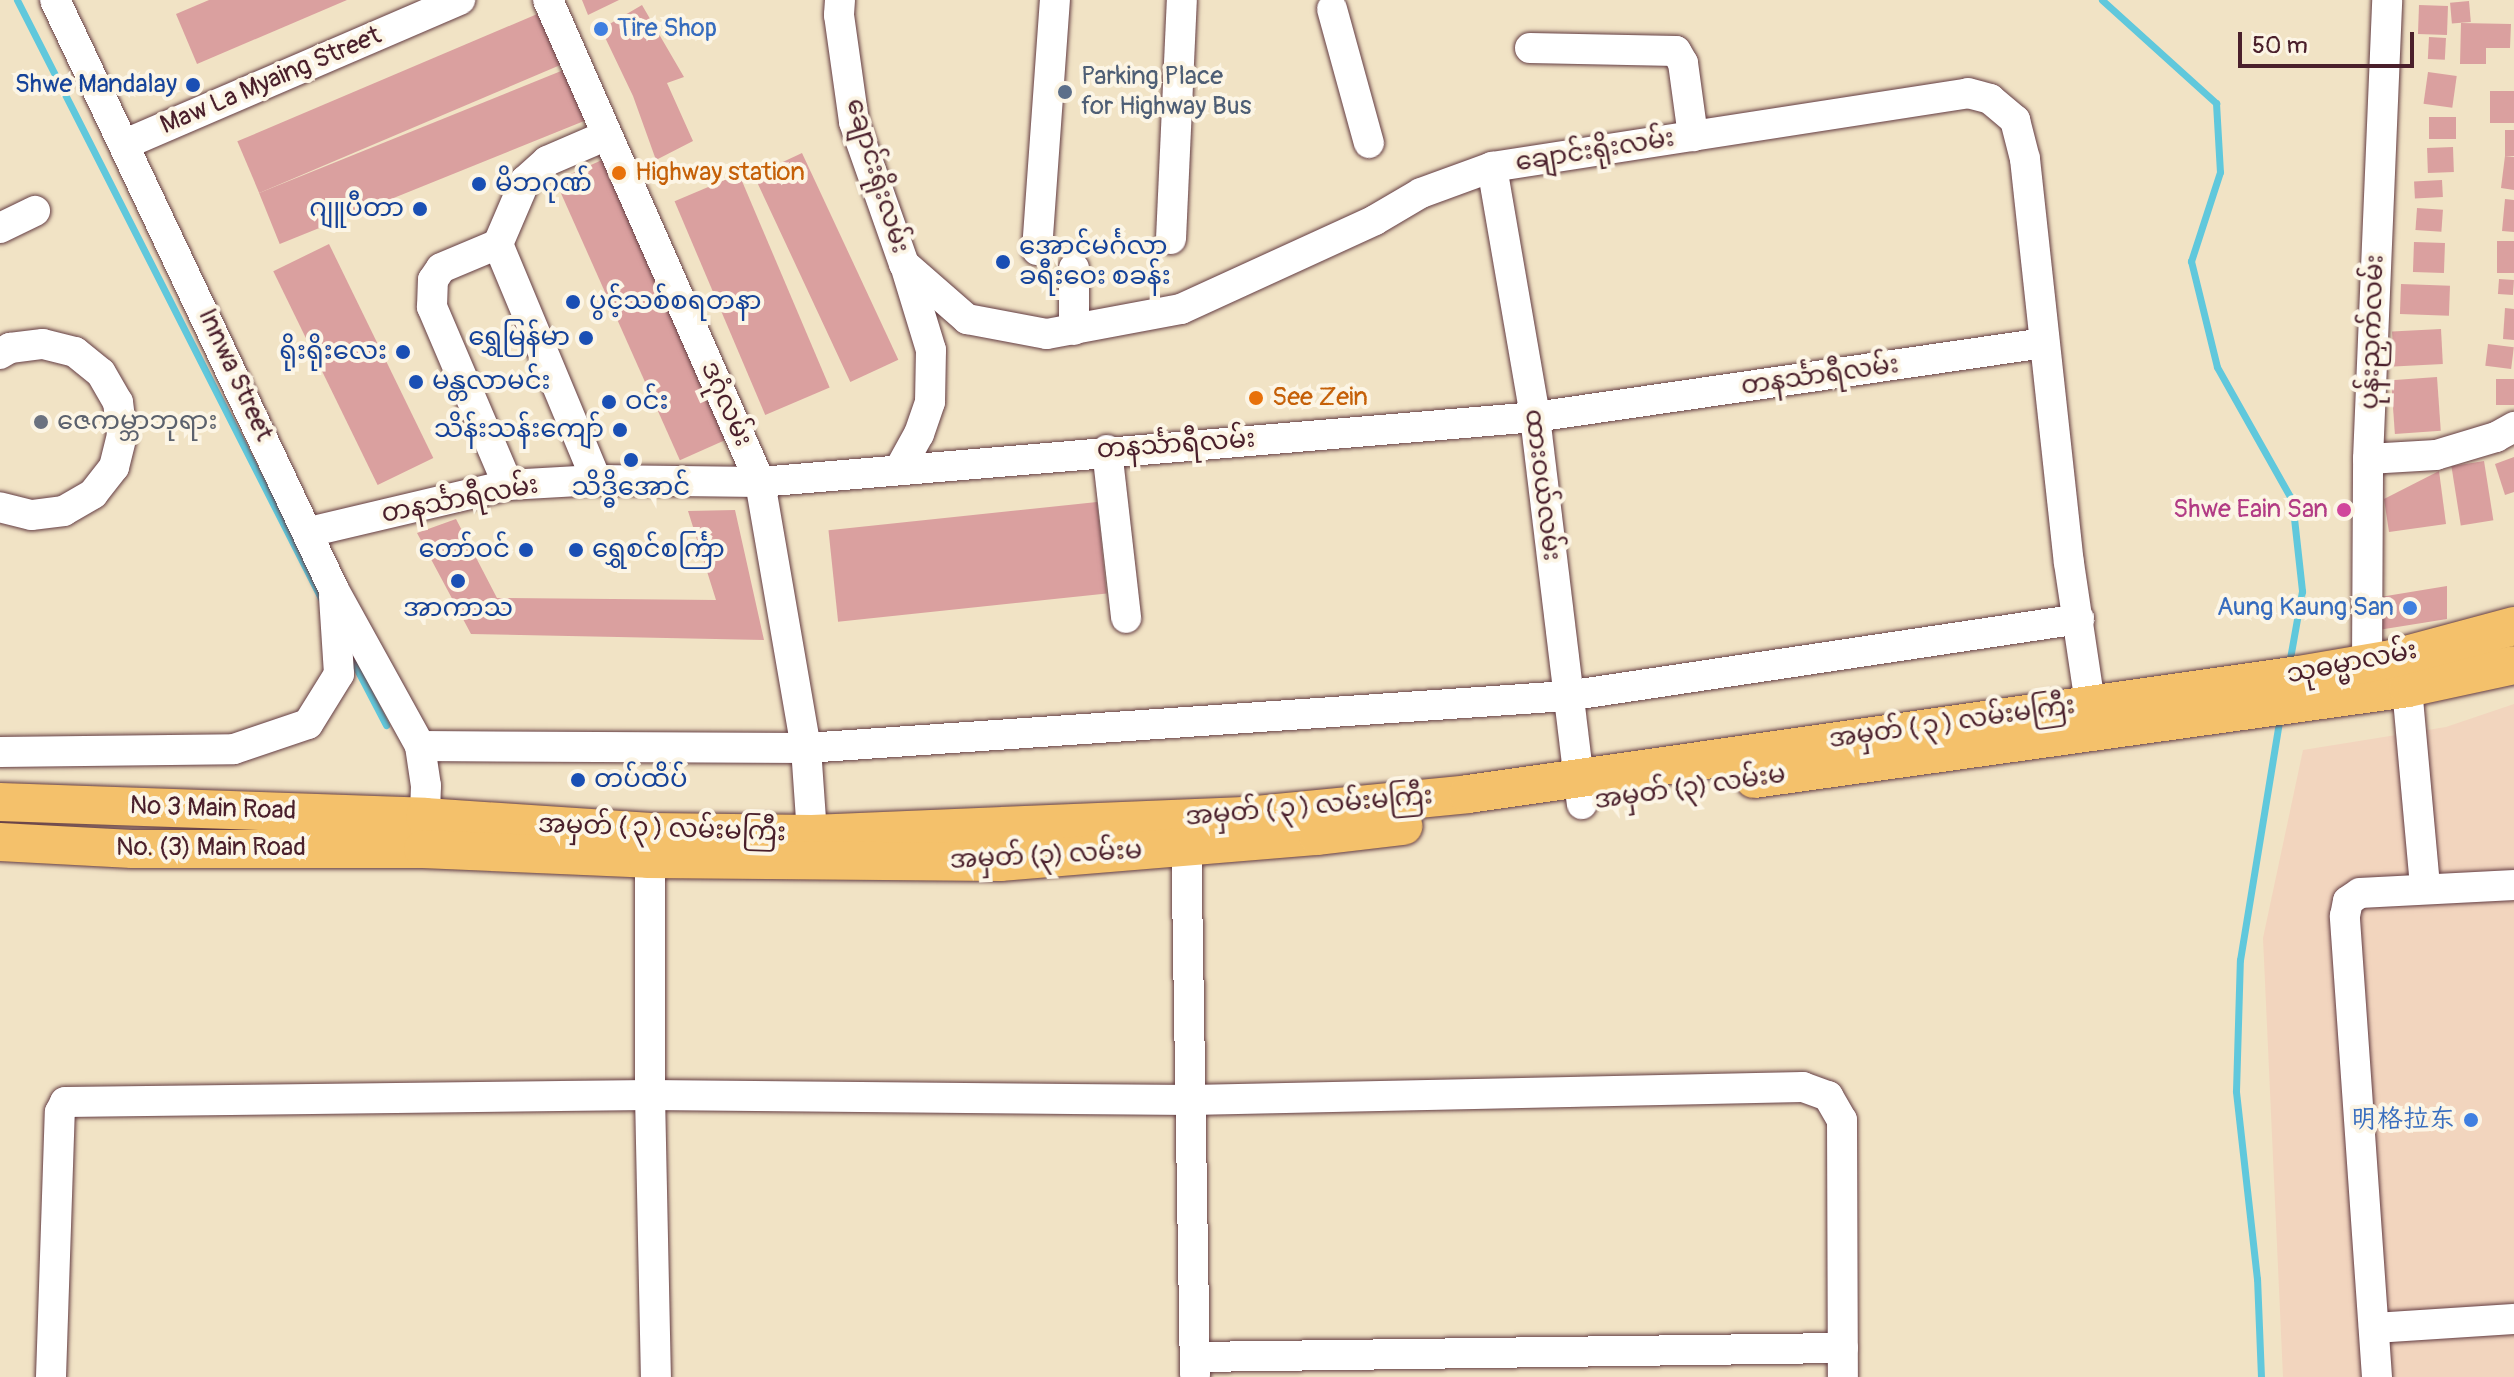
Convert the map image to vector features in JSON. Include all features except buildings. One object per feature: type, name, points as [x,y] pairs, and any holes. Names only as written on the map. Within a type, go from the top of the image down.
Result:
[{"type":"main road","name":"သုဓမ္မာလမ်း","points":[[2288,693],[2367,664],[2406,672],[2514,626]]},
{"type":"main road","name":"သုဓမ္မာလမ်း","points":[[2288,693],[2406,672],[2514,665]]},
{"type":"main road","name":"အမှတ် ( ၃ ) လမ်းမကြီး","points":[[424,833],[649,846],[812,834],[1186,833],[1245,816],[1468,794],[1580,791],[2191,702],[2288,693]]},
{"type":"main road","name":"No 3 Main Road","points":[[0,802],[424,833]]},
{"type":"main road","name":"No. (3) Main Road","points":[[0,842],[132,849],[424,833]]},
{"type":"main road","name":"အမှတ် (၃) လမ်းမ","points":[[649,846],[1000,862],[1186,833]]},
{"type":"street","name":"Innwa Street","points":[[55,0],[334,590],[420,746],[426,786],[424,833]]},
{"type":"street","name":"Maw La Myaing Street","points":[[125,144],[460,0]]},
{"type":"street","name":"ဒဂုံလမ်း","points":[[548,0],[760,482],[806,748],[812,834]]},
{"type":"street","name":"ချောင်းရိုးလမ်း","points":[[840,0],[839,15],[854,122],[904,264],[967,319],[1047,334],[1181,309],[1211,298],[1375,220],[1421,193],[1492,167],[1968,93],[1990,99],[2015,120],[2025,159],[2044,343],[2092,716]]},
{"type":"street","points":[[1037,250],[1055,0]]},
{"type":"street","points":[[1171,239],[1182,0]]},
{"type":"street","name":"ပုန်းညှက်လမ်း","points":[[2367,664],[2368,459],[2387,0]]},
{"type":"street","points":[[1332,9],[1369,143]]},
{"type":"street","points":[[1530,48],[1676,51],[1683,63],[1693,136]]},
{"type":"street","points":[[508,485],[432,307],[433,280],[441,268],[498,244],[525,181],[547,161],[607,135]]},
{"type":"street","name":"ထားဝယ်လမ်း","points":[[1492,167],[1535,417],[1580,791]]},
{"type":"street","points":[[0,228],[35,211]]},
{"type":"street","points":[[498,244],[596,480]]},
{"type":"street","points":[[900,468],[919,434],[930,402],[931,350],[904,264]]},
{"type":"street","points":[[1074,268],[1074,330]]},
{"type":"street","name":"တနင်္သာရီလမ်း","points":[[309,532],[508,485],[596,480],[760,482],[1107,450],[1535,417],[2044,343]]},
{"type":"street","points":[[0,354],[10,348],[43,344],[75,352],[101,373],[118,402],[122,435],[114,467],[93,494],[64,511],[31,515],[0,507]]},
{"type":"street","points":[[2368,459],[2436,455],[2496,437],[2514,427]]},
{"type":"street","points":[[1107,450],[1126,618]]},
{"type":"street","points":[[0,752],[234,749],[308,724],[339,674],[334,590]]},
{"type":"street","points":[[420,746],[806,748],[1567,696],[2079,619]]},
{"type":"street","points":[[2406,672],[2425,887]]},
{"type":"street","points":[[51,1377],[60,1112],[65,1102],[650,1095],[1191,1100],[1803,1087],[1828,1096],[1842,1120],[1843,1362],[1195,1367],[1191,1100],[1186,833]]},
{"type":"street","points":[[649,846],[656,1377]]},
{"type":"street","points":[[2377,1377],[2345,916],[2348,901],[2360,893],[2425,887],[2514,885]]},
{"type":"street","points":[[2374,1328],[2514,1319]]},
{"type":"shaded area","points":[[2514,704],[2514,1377],[2283,1377],[2263,938],[2303,750],[2446,727]]},
{"type":"waterway","points":[[17,0],[323,602]]},
{"type":"waterway","points":[[2102,0],[2216,103],[2220,172],[2191,261],[2217,367],[2292,500],[2302,591],[2289,664]]},
{"type":"waterway","points":[[350,656],[386,725]]},
{"type":"waterway","points":[[2261,1377],[2257,1279],[2236,1091],[2240,960],[2280,716]]},
{"type":"place","name":"Tire Shop","points":[[601,29]]},
{"type":"place","name":"Shwe Mandalay","points":[[193,85]]},
{"type":"place","name":"Parking Place for Highway Bus","points":[[1065,92]]},
{"type":"place","name":"Highway station","points":[[619,173]]},
{"type":"place","name":"မိဘဂုဏ်","points":[[479,184]]},
{"type":"place","name":"ဂျူပီတာ","points":[[420,209]]},
{"type":"place","name":"အောင်မင်္ဂလာ ခရီးဝေး စခန်း","points":[[1003,262]]},
{"type":"place","name":"ပွင့်သစ်စရတနာ","points":[[573,302]]},
{"type":"place","name":"ရွှေမြန်မာ","points":[[586,338]]},
{"type":"place","name":"ရိုးရိုးလေး","points":[[403,352]]},
{"type":"place","name":"မန္တလာမင်း","points":[[416,382]]},
{"type":"place","name":"See Zein","points":[[1256,398]]},
{"type":"place","name":"ဝင်း","points":[[609,402]]},
{"type":"place","name":"ဇေကမ္ဘာဘုရား","points":[[41,422]]},
{"type":"place","name":"သိန်းသန်းကျော်","points":[[620,430]]},
{"type":"place","name":"သိဒ္ဓိအောင်","points":[[631,460]]},
{"type":"place","name":"Shwe Eain San","points":[[2344,510]]},
{"type":"place","name":"တော်ဝင်","points":[[526,550]]},
{"type":"place","name":"ရွှေစင်စင်္ကြာ","points":[[576,550]]},
{"type":"place","name":"အာကာသ","points":[[458,581]]},
{"type":"place","name":"Aung Kaung San","points":[[2410,608]]},
{"type":"place","name":"တပ်ထိပ်","points":[[578,780]]},
{"type":"place","name":"明格拉东","points":[[2471,1120]]}]
